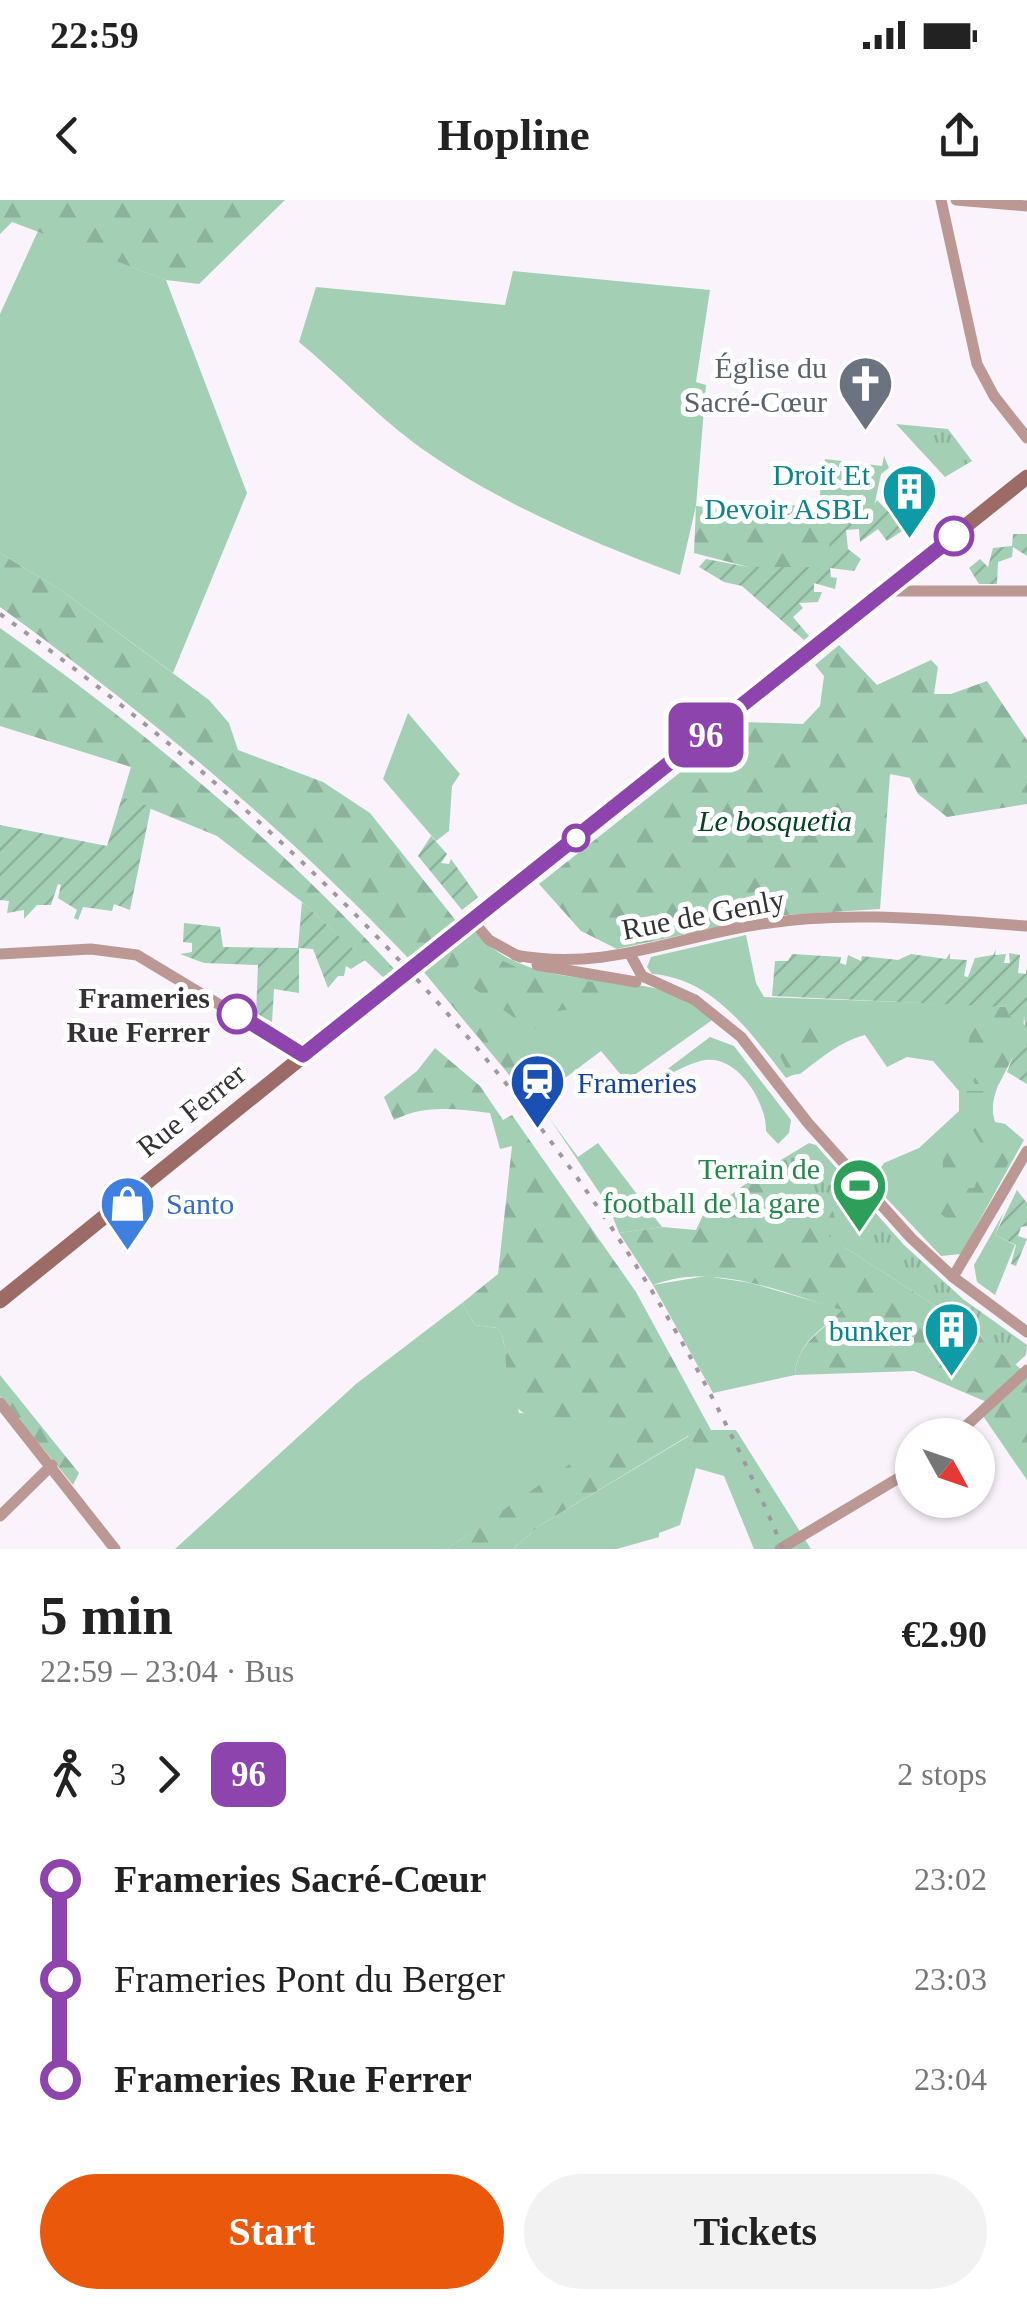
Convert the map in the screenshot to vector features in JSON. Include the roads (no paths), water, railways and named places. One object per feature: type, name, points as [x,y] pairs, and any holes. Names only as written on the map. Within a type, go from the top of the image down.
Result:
[{"type":"main road","name":"Rue Ferrer","points":[[0,1301],[1027,478]]},
{"type":"street","points":[[941,200],[977,364],[994,396],[1027,438]]},
{"type":"street","points":[[956,200],[1027,206]]},
{"type":"street","points":[[885,591],[1027,591]]},
{"type":"street","points":[[472,920],[488,940],[515,954]]},
{"type":"street","name":"Rue de Genly","points":[[515,954],[572,962],[614,957],[789,921],[944,920],[1027,926]]},
{"type":"street","points":[[0,954],[91,949],[136,954],[303,1055]]},
{"type":"street","name":"Rue de Genly","points":[[515,954],[554,970],[673,989]]},
{"type":"street","points":[[630,954],[642,976],[720,1017],[878,1204],[953,1277],[1027,1332]]},
{"type":"street","points":[[614,957],[618,972],[636,982]]},
{"type":"street","points":[[953,1277],[1027,1151]]},
{"type":"street","points":[[975,1418],[1027,1370]]},
{"type":"street","points":[[0,1403],[78,1497],[115,1549]]},
{"type":"street","points":[[0,1516],[52,1466]]},
{"type":"street","points":[[780,1549],[895,1480]]},
{"type":"railway","points":[[0,614],[124,708],[243,807],[354,913],[458,1026],[554,1146],[640,1272],[717,1407],[783,1549]]},
{"type":"place","name":"Église du Sacré-Cœur","points":[[866,433]]},
{"type":"place","name":"Droit Et Devoir ASBL","points":[[909,540]]},
{"type":"place","name":"Frameries Rue Ferrer","points":[[237,1014]]},
{"type":"place","name":"Frameries","points":[[538,1131]]},
{"type":"place","name":"Terrain de football de la gare","points":[[859,1234]]},
{"type":"place","name":"Santo","points":[[127,1252]]},
{"type":"place","name":"bunker","points":[[951,1379]]},
{"type":"park label","name":"Le bosquetia","points":[[775,820]]}]
